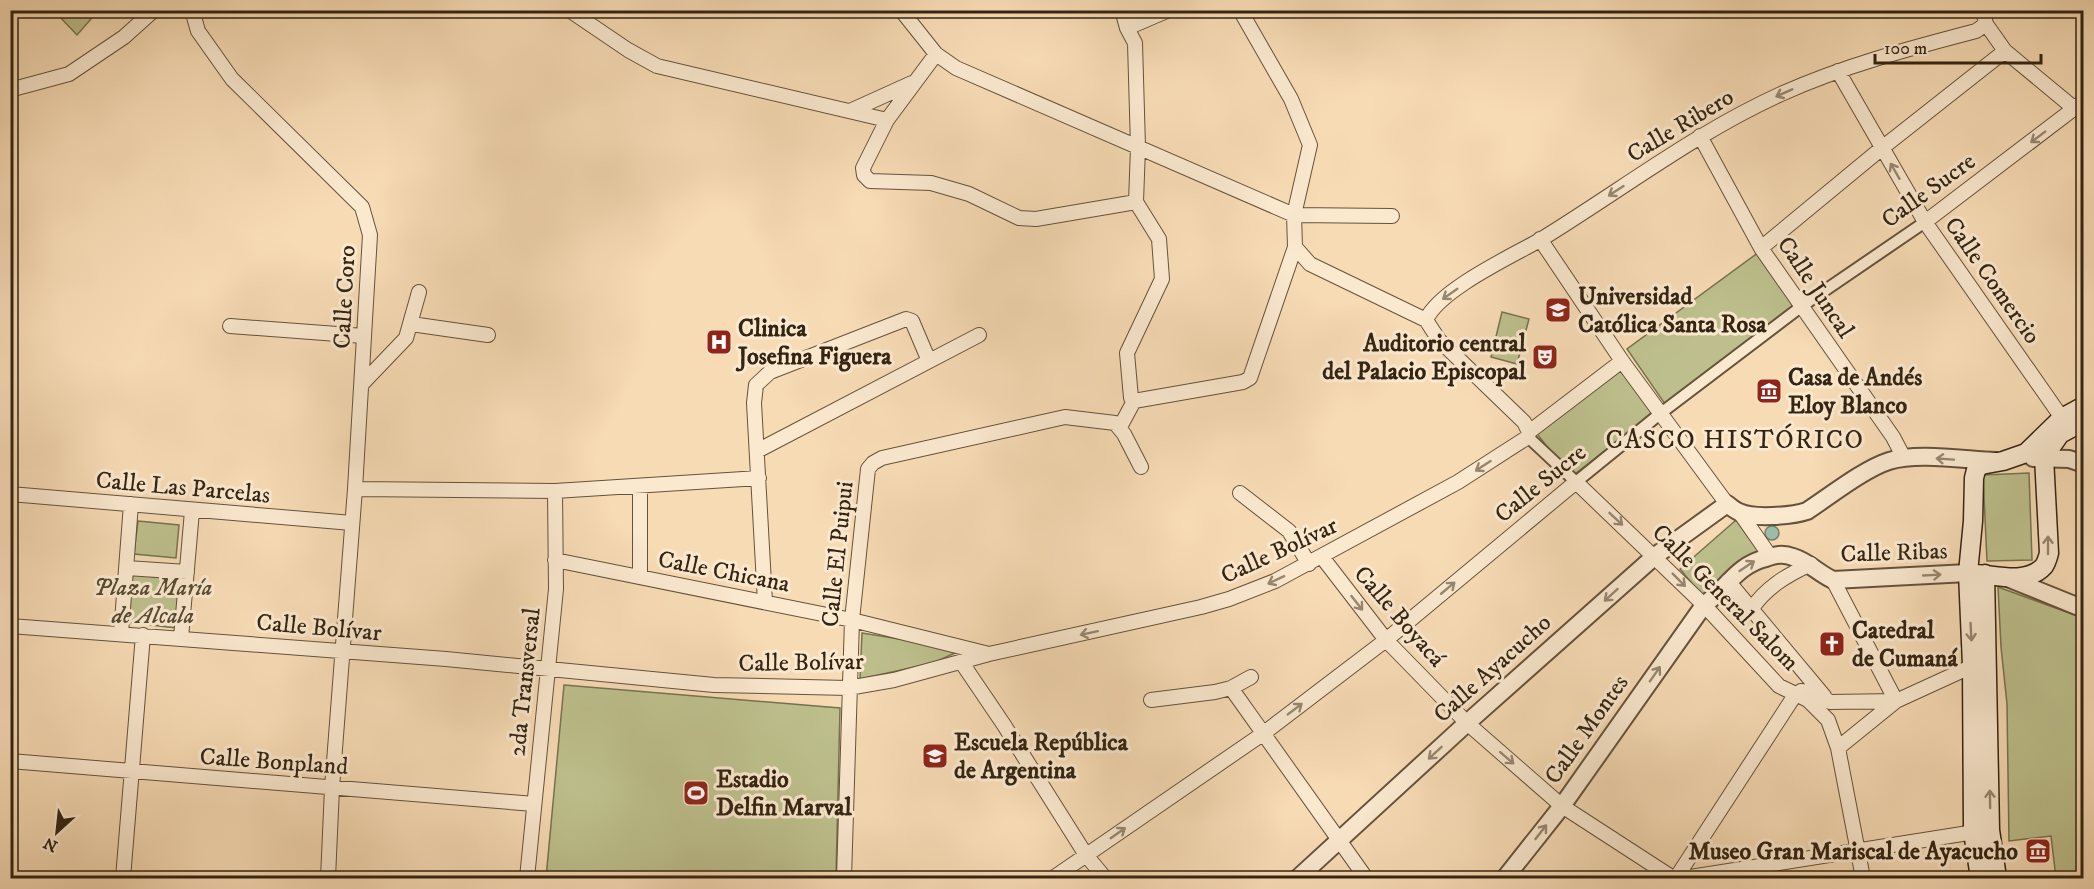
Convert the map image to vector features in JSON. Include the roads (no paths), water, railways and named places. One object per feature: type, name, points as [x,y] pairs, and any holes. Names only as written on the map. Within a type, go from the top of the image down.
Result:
[{"type":"main road","points":[[1980,879],[1982,831],[1976,470],[1981,465],[2003,461],[2026,453],[2062,418],[2084,406]]},
{"type":"main road","points":[[1977,574],[2010,579],[2032,574],[2044,566],[2049,553],[2044,457],[2061,434],[2084,421]]},
{"type":"main road","points":[[1982,831],[1997,879]]},
{"type":"street","points":[[17,88],[69,74],[124,37],[154,10]]},
{"type":"street","name":"Calle Coro","points":[[192,10],[198,31],[232,79],[362,207],[370,235],[344,652],[332,788],[328,879]]},
{"type":"street","points":[[569,10],[628,50],[657,66],[886,120]]},
{"type":"street","points":[[901,10],[936,54],[956,68],[1294,215],[1392,216]]},
{"type":"street","points":[[1122,10],[1127,28],[1135,43],[1138,147],[1136,202],[1159,239],[1162,279],[1127,352],[1131,398],[1134,401]]},
{"type":"street","points":[[1127,28],[1169,10]]},
{"type":"street","points":[[1134,401],[1243,382],[1250,378],[1295,247],[1294,215],[1310,145],[1290,99],[1239,10]]},
{"type":"street","points":[[1984,17],[2005,51],[2081,104]]},
{"type":"street","name":"Calle Ribero","points":[[1426,320],[1434,306],[1453,292],[1700,136],[1780,94],[1838,72],[1976,31],[1984,17]]},
{"type":"street","points":[[1761,248],[2005,51]]},
{"type":"street","points":[[936,54],[886,120],[863,168],[864,175],[870,181],[931,183],[969,194],[1019,218],[1036,219],[1136,202]]},
{"type":"street","name":"Calle Comercio","points":[[1838,72],[1924,222],[2062,418]]},
{"type":"street","points":[[850,111],[916,81]]},
{"type":"street","name":"Calle Sucre","points":[[1053,879],[1264,733],[1386,640],[1661,413],[1802,306],[1924,222],[2081,104]]},
{"type":"street","name":"Calle Juncal","points":[[1700,136],[1761,248],[1893,437],[1904,458]]},
{"type":"street","points":[[1540,239],[1622,361],[1770,556],[1750,562],[1728,581],[1718,595],[1704,605]]},
{"type":"street","name":"Calle General Salom","points":[[1295,247],[1310,264],[1426,320],[1439,339],[1524,422],[1528,435],[1655,556],[1779,686],[1808,700],[1828,720],[1838,748],[1863,879]]},
{"type":"street","points":[[361,385],[406,338],[419,292]]},
{"type":"street","points":[[765,602],[754,403],[756,385],[770,372],[906,319],[912,321],[929,361]]},
{"type":"street","points":[[411,324],[488,335]]},
{"type":"street","points":[[230,326],[364,336]]},
{"type":"street","points":[[757,451],[979,335]]},
{"type":"street","name":"Calle Bolívar","points":[[10,626],[181,638],[714,685],[849,688],[894,680],[989,654],[1134,623],[1229,599],[1275,581],[1458,482],[1528,435],[1622,361]]},
{"type":"street","points":[[1134,401],[1120,427],[1141,467]]},
{"type":"street","name":"Calle El Puipui","points":[[844,879],[852,620],[868,469],[882,458],[1065,417],[1115,423],[1120,427]]},
{"type":"street","points":[[1733,508],[1754,515],[1795,515],[1807,512],[1881,464],[1904,458],[2003,461],[2044,457],[2069,459],[2084,464]]},
{"type":"street","points":[[355,489],[555,490],[759,478]]},
{"type":"street","points":[[640,486],[640,577]]},
{"type":"street","name":"2da Transversal","points":[[527,879],[556,589],[555,490]]},
{"type":"street","points":[[1240,493],[1289,531],[1309,564]]},
{"type":"street","name":"Calle Las Parcelas","points":[[10,494],[352,523]]},
{"type":"street","points":[[121,633],[131,504]]},
{"type":"street","name":"Calle Ayacucho","points":[[1298,879],[1467,723],[1655,556],[1733,508]]},
{"type":"street","points":[[181,638],[192,511]]},
{"type":"street","name":"Calle Ribas","points":[[1770,556],[1782,554],[1811,564],[1820,574],[1833,580],[1977,574]]},
{"type":"street","name":"Calle Boyacá","points":[[1322,557],[1386,640],[1467,723],[1562,806],[1675,879]]},
{"type":"street","name":"Calle Chicana","points":[[555,561],[852,620],[989,654]]},
{"type":"street","points":[[1751,610],[1759,597],[1769,589],[1789,574],[1811,564]]},
{"type":"street","points":[[127,568],[187,572]]},
{"type":"street","points":[[2010,579],[2084,609]]},
{"type":"street","points":[[1833,580],[1896,701]]},
{"type":"street","points":[[1728,581],[1830,702]]},
{"type":"street","name":"Calle Montes","points":[[1505,879],[1562,806],[1704,605]]},
{"type":"street","points":[[123,879],[143,635]]},
{"type":"street","points":[[962,663],[1004,724],[1086,855],[1105,879]]},
{"type":"street","points":[[1838,748],[1896,701],[1980,663]]},
{"type":"street","points":[[1151,700],[1215,692],[1232,688],[1251,677]]},
{"type":"street","points":[[1232,688],[1366,879]]},
{"type":"street","points":[[1675,879],[1795,695],[1801,692],[1816,693],[1830,702],[1896,701]]},
{"type":"street","name":"Calle Bonpland","points":[[10,761],[534,804]]},
{"type":"street","points":[[1684,879],[1982,831]]},
{"type":"place","name":"Universidad Católica Santa Rosa","points":[[1558,310]]},
{"type":"place","name":"Clinica Josefina Figuera","points":[[719,342]]},
{"type":"place","name":"Auditorio central del Palacio Episcopal","points":[[1545,357]]},
{"type":"place","name":"Casa de Andés Eloy Blanco","points":[[1769,391]]},
{"type":"place","name":"Catedral de Cumaná","points":[[1832,644]]},
{"type":"place","name":"Escuela República de Argentina","points":[[935,756]]},
{"type":"place","name":"Estadio Delfin Marval","points":[[696,793]]},
{"type":"place","name":"Museo Gran Mariscal de Ayacucho","points":[[2038,851]]},
{"type":"district","name":"CASCO HISTÓRICO","points":[[1735,439]]},
{"type":"park label","name":"Plaza María de Alcala","points":[[153,601]]}]
